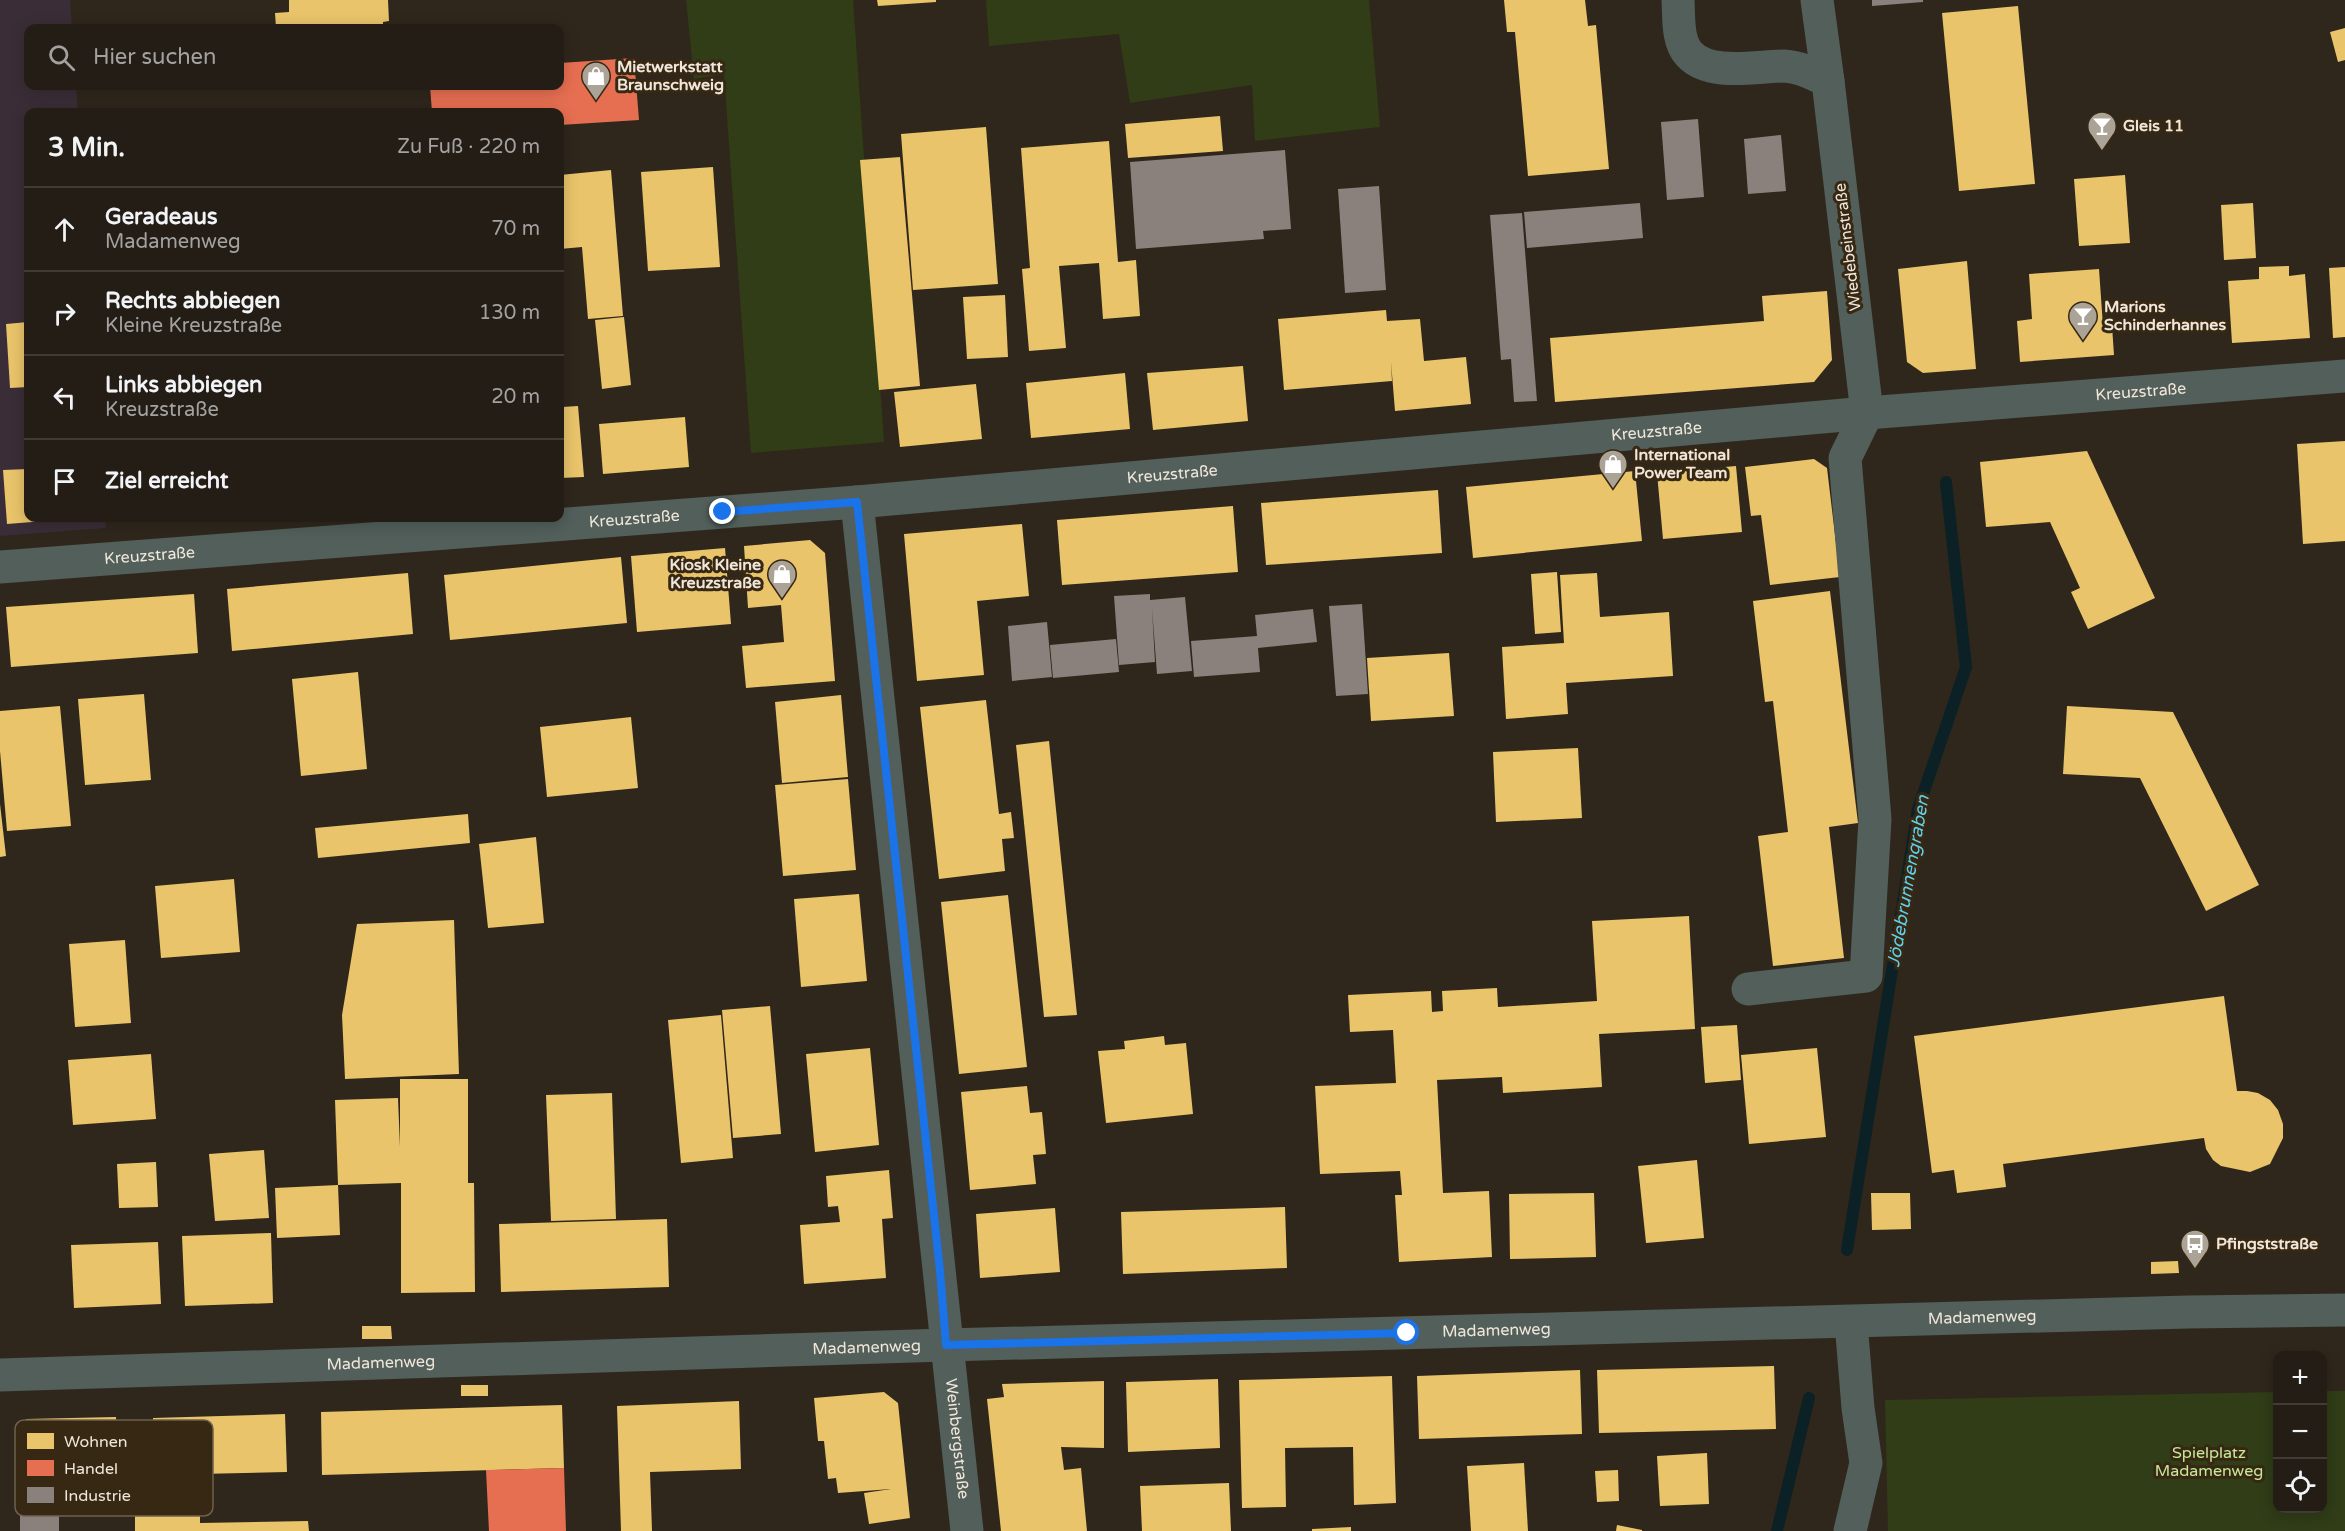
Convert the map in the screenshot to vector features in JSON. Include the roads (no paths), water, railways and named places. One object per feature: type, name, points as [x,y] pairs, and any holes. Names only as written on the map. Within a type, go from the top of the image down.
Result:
[{"type":"street","points":[[1678,0],[1681,38],[1688,54],[1702,63],[1732,69],[1786,66],[1807,70],[1828,81]]},
{"type":"street","name":"Wiedebeinstraße","points":[[1817,0],[1867,413]]},
{"type":"street","name":"Kreuzstraße","points":[[0,567],[857,502],[1867,413],[2345,376]]},
{"type":"street","points":[[1748,989],[1866,976],[1875,819],[1845,458],[1867,413]]},
{"type":"street","name":"Weinbergstraße","points":[[857,502],[967,1531]]},
{"type":"street","name":"Madamenweg","points":[[0,1375],[946,1345],[2188,1312],[2345,1310]]},
{"type":"street","points":[[1850,1531],[1866,1462],[1858,1408],[1851,1322]]},
{"type":"waterway","name":"Jödebrunnengraben","points":[[1847,1250],[1918,809],[1966,667],[1946,482]]},
{"type":"waterway","name":"Jödebrunnengraben","points":[[1777,1531],[1809,1398]]},
{"type":"place","name":"Mietwerkstatt Braunschweig","points":[[596,102]]},
{"type":"place","name":"Gleis 11","points":[[2102,152]]},
{"type":"place","name":"Marions Schinderhannes","points":[[2083,342]]},
{"type":"place","name":"International Power Team","points":[[1613,490]]},
{"type":"place","name":"Kiosk Kleine Kreuzstraße","points":[[782,600]]},
{"type":"place","name":"Pfingststraße","points":[[2195,1270]]},
{"type":"park label","name":"Spielplatz Madamenweg","points":[[2209,1462]]}]
